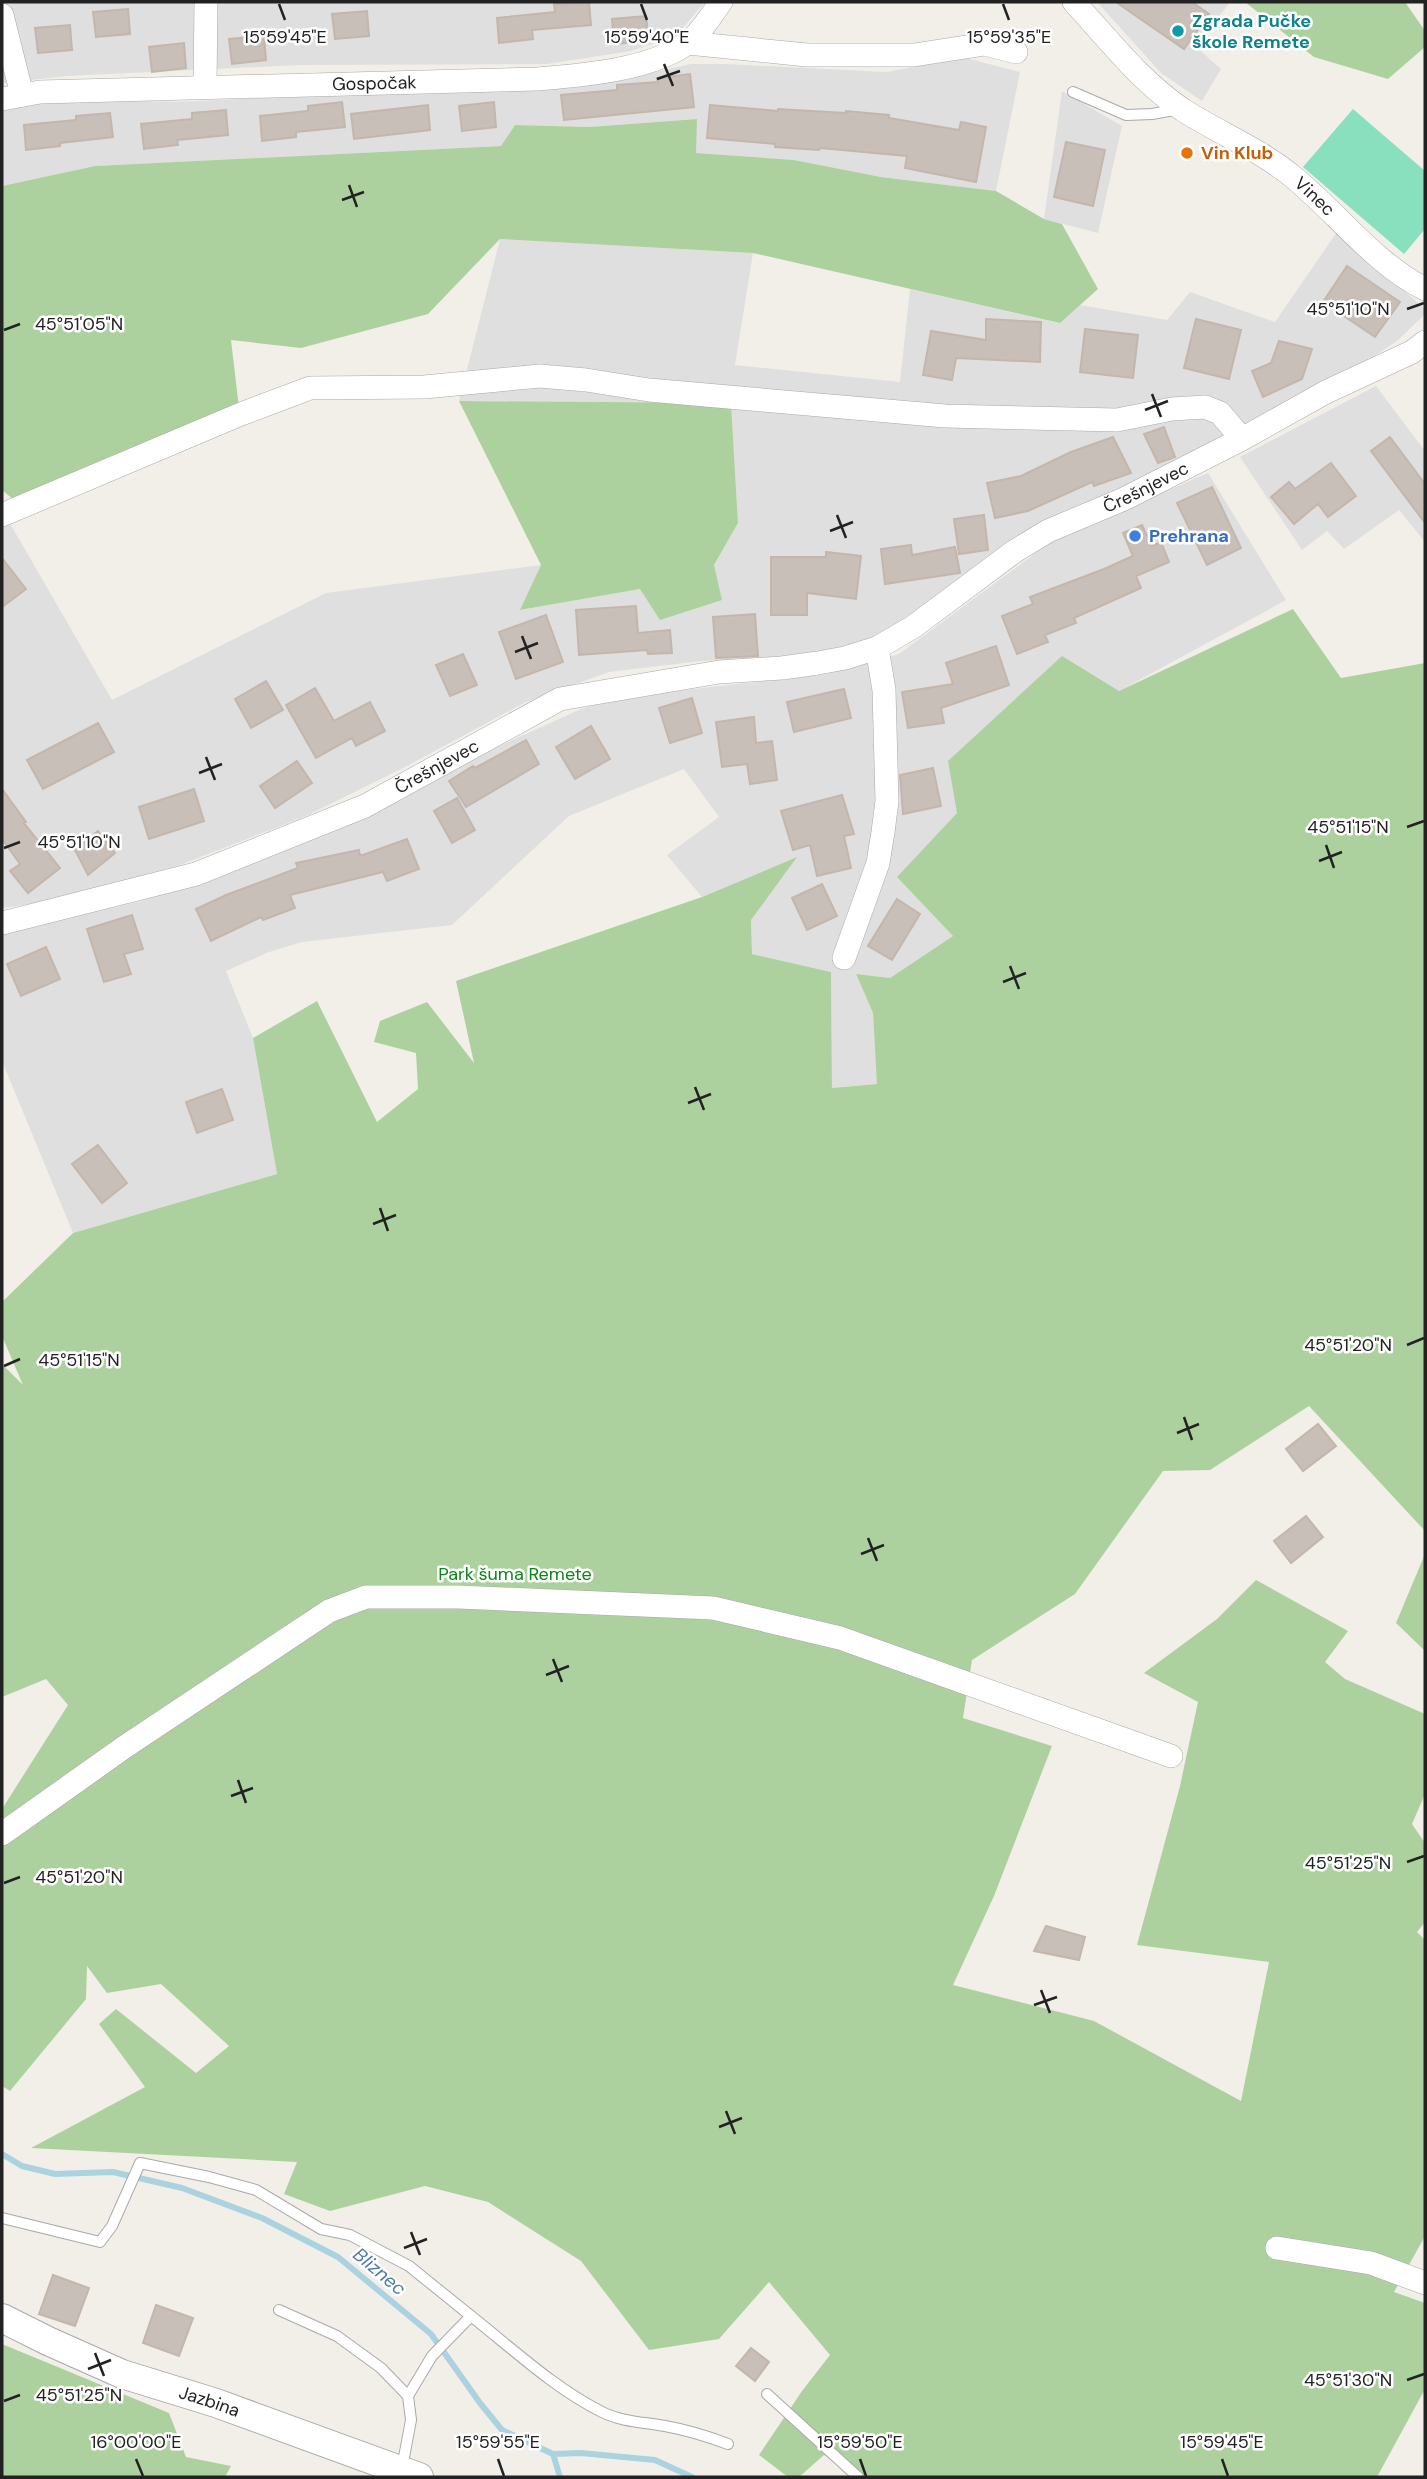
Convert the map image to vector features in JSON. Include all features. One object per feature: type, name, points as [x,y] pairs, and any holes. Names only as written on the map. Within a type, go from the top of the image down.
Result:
[{"type":"street","points":[[205,86],[206,2]]},
{"type":"street","name":"Gospočak","points":[[12,97],[40,92],[538,79],[587,74],[663,56],[688,43],[721,2]]},
{"type":"street","name":"Vinec","points":[[1074,2],[1146,81],[1182,109],[1261,153],[1292,176],[1391,265],[1425,289]]},
{"type":"street","points":[[2,15],[12,97]]},
{"type":"street","points":[[688,43],[807,55],[914,55],[985,44],[1016,52]]},
{"type":"street","name":"Črešnjevec","points":[[2,923],[196,874],[365,806],[560,699],[719,672],[818,663],[877,648],[913,627],[1015,551],[1048,531],[1124,499],[1242,439],[1326,392],[1412,352],[1425,342]]},
{"type":"street","points":[[2,515],[310,388],[424,387],[540,376],[649,390],[945,416],[1117,420],[1172,409],[1205,407],[1220,413],[1242,439]]},
{"type":"street","points":[[844,958],[877,863],[887,801],[884,690],[877,648]]},
{"type":"street","points":[[2,1834],[123,1748],[329,1611],[366,1597],[459,1597],[713,1608],[840,1638],[1171,1756]]},
{"type":"street","points":[[1277,2248],[1371,2263],[1425,2283]]},
{"type":"street","name":"Jazbina","points":[[2,2318],[122,2374],[216,2403],[410,2474]]},
{"type":"lane","points":[[1073,92],[1126,114],[1152,114],[1182,109]]},
{"type":"lane","points":[[2,2218],[100,2242],[112,2226],[140,2163],[256,2190],[321,2229],[350,2235],[409,2266],[558,2385],[603,2413],[633,2422],[701,2434],[728,2444]]},
{"type":"lane","points":[[279,2310],[337,2336],[381,2368],[408,2396],[411,2420],[410,2474]]},
{"type":"lane","points":[[408,2396],[432,2356],[471,2316]]},
{"type":"lane","points":[[767,2394],[858,2477]]},
{"type":"shaded area","points":[[2,2],[705,2],[676,36],[631,51],[547,64],[299,65],[67,76],[2,83]]},
{"type":"shaded area","points":[[1097,2],[1230,2],[1196,47],[1221,69],[1202,101],[1161,73]]},
{"type":"shaded area","points":[[962,57],[1020,72],[996,191],[881,177],[794,160],[696,153],[696,119],[589,127],[515,125],[501,146],[95,166],[2,186],[2,107],[67,98],[174,102],[608,82],[691,64],[887,72]]},
{"type":"shaded area","points":[[1062,91],[1122,126],[1098,233],[1044,219]]},
{"type":"shaded area","points":[[1337,232],[1425,309],[1425,314],[1397,341],[1370,359],[1295,395],[1178,464],[1051,517],[888,632],[814,656],[701,661],[609,672],[526,702],[304,817],[177,866],[45,902],[2,908],[2,524],[8,520],[112,700],[326,593],[541,565],[521,610],[640,589],[714,565],[738,523],[731,403],[459,401],[500,239],[753,253],[735,365],[900,382],[910,289],[1059,323],[1080,305],[1167,320],[1190,292],[1275,322]]},
{"type":"shaded area","points":[[1376,386],[1425,451],[1425,542],[1399,510],[1344,549],[1327,531],[1302,550],[1240,457]]},
{"type":"shaded area","points":[[1208,473],[1286,600],[1119,691],[957,813],[898,877],[953,936],[890,978],[856,974],[873,1013],[878,1084],[832,1088],[831,972],[752,954],[751,920],[795,858],[702,897],[667,855],[719,817],[684,769],[569,816],[452,925],[302,942],[269,952],[226,971],[253,1038],[277,1174],[73,1233],[2,1061],[2,934],[141,901],[237,870],[356,817],[475,757],[581,709],[623,697],[827,674],[899,654],[1053,540]]},
{"type":"green space","points":[[1245,2],[1405,2],[1425,31],[1425,47],[1388,79],[1314,57]]},
{"type":"green space","points":[[1353,109],[1425,171],[1425,229],[1404,254],[1303,167]]},
{"type":"green space","points":[[697,119],[696,153],[794,160],[881,177],[996,191],[1044,219],[1062,224],[1098,289],[1060,323],[753,253],[500,239],[428,314],[301,348],[231,340],[239,408],[14,500],[2,490],[2,186],[95,166],[501,146],[515,125],[589,127]]},
{"type":"green space","points":[[459,401],[731,403],[738,523],[714,565],[722,600],[660,620],[640,589],[520,610],[541,565]]},
{"type":"green space","name":"Park šuma Remete","points":[[1293,609],[1341,678],[1425,663],[1425,1531],[1309,1406],[1210,1470],[1163,1471],[1075,1594],[972,1660],[963,1718],[1052,1746],[994,1896],[953,1985],[1094,2021],[1241,2101],[1269,1962],[1137,1945],[1180,1786],[1198,1702],[1144,1673],[1217,1619],[1256,1580],[1348,1631],[1325,1662],[1345,1679],[1425,1714],[1425,1794],[1412,1824],[1425,1843],[1425,1922],[1417,1932],[1425,1940],[1425,2236],[1394,2292],[1425,2303],[1425,2389],[1377,2477],[863,2477],[824,2455],[799,2477],[788,2477],[759,2455],[830,2355],[769,2282],[719,2339],[649,2350],[581,2261],[488,2202],[425,2186],[330,2211],[284,2194],[297,2162],[31,2148],[145,2087],[99,2024],[116,2009],[196,2073],[229,2046],[161,1984],[107,1993],[87,1966],[86,1999],[10,2091],[2,2086],[2,1809],[68,1705],[46,1679],[2,1697],[2,1364],[23,1385],[2,1336],[2,1302],[73,1233],[277,1174],[253,1038],[317,1001],[377,1122],[418,1089],[416,1053],[374,1042],[380,1021],[427,1002],[474,1063],[456,981],[702,897],[797,857],[751,920],[752,954],[831,972],[832,1088],[877,1084],[873,1013],[856,974],[890,978],[953,936],[897,877],[957,813],[948,761],[1062,656],[1119,691]]},
{"type":"green space","points":[[1425,1554],[1425,1651],[1396,1623]]},
{"type":"green space","points":[[2,2344],[169,2413],[186,2457],[231,2466],[225,2477],[2,2477]]},
{"type":"building","points":[[589,2],[591,25],[532,30],[533,39],[499,43],[497,18],[555,12],[554,4]]},
{"type":"building","name":"Zgrada Pučke škole Remete","points":[[1116,2],[1192,2],[1209,14],[1184,49]]},
{"type":"building","points":[[128,9],[130,34],[96,37],[93,12]]},
{"type":"building","points":[[367,11],[369,36],[335,39],[332,14]]},
{"type":"building","points":[[646,16],[649,41],[614,44],[612,19]]},
{"type":"building","points":[[70,25],[72,50],[38,53],[35,28]]},
{"type":"building","points":[[264,36],[266,60],[232,64],[229,39]]},
{"type":"building","points":[[184,43],[186,68],[152,72],[149,47]]},
{"type":"building","points":[[690,74],[694,107],[564,120],[561,95],[617,90],[617,85],[658,82],[657,78]]},
{"type":"building","points":[[342,102],[345,127],[296,132],[296,137],[262,141],[260,116],[308,111],[308,106]]},
{"type":"building","points":[[494,102],[496,127],[462,131],[459,106]]},
{"type":"building","points":[[428,105],[430,130],[354,139],[351,114]]},
{"type":"building","points":[[710,105],[778,111],[846,111],[889,115],[889,118],[959,130],[961,122],[986,127],[976,182],[905,168],[907,156],[775,147],[775,144],[707,138]]},
{"type":"building","points":[[226,110],[228,135],[177,140],[178,145],[144,149],[141,124],[192,119],[192,113]]},
{"type":"building","points":[[110,113],[113,137],[26,150],[24,125],[76,120],[76,116]]},
{"type":"building","points":[[1066,142],[1105,150],[1093,206],[1054,197]]},
{"type":"building","points":[[1347,266],[1400,302],[1375,337],[1323,302]]},
{"type":"building","points":[[986,319],[1041,322],[1040,362],[956,358],[952,380],[923,375],[931,331],[986,340]]},
{"type":"building","points":[[1196,319],[1241,330],[1229,379],[1184,368]]},
{"type":"building","points":[[1085,329],[1138,335],[1133,378],[1080,372]]},
{"type":"building","points":[[1279,341],[1312,349],[1302,379],[1263,397],[1252,371],[1271,363]]},
{"type":"building","points":[[1164,427],[1175,457],[1158,463],[1144,434]]},
{"type":"building","points":[[1113,437],[1131,473],[1094,486],[1092,482],[1028,511],[995,518],[987,483],[1021,476],[1071,452]]},
{"type":"building","points":[[1390,437],[1425,484],[1425,523],[1371,451]]},
{"type":"building","points":[[1331,463],[1356,496],[1328,517],[1318,504],[1294,524],[1271,497],[1289,482],[1295,489]]},
{"type":"building","points":[[1212,487],[1241,548],[1207,565],[1177,503]]},
{"type":"building","points":[[984,515],[988,550],[959,554],[954,519]]},
{"type":"building","points":[[1142,525],[1152,546],[1161,542],[1169,562],[1136,576],[1141,588],[1074,618],[1076,623],[1045,635],[1048,642],[1017,654],[1002,616],[1033,604],[1030,597],[1133,556],[1123,533]]},
{"type":"building","points":[[911,545],[912,555],[955,547],[960,573],[885,584],[881,549]]},
{"type":"building","points":[[826,552],[861,556],[856,599],[807,593],[807,615],[771,615],[771,557],[826,557]]},
{"type":"building","points":[[2,558],[26,589],[2,607]]},
{"type":"building","points":[[636,606],[638,633],[670,630],[672,653],[648,654],[647,650],[579,655],[576,610]]},
{"type":"building","points":[[755,614],[758,656],[716,658],[713,617]]},
{"type":"building","points":[[546,615],[563,662],[516,679],[499,632]]},
{"type":"building","points":[[996,646],[1009,685],[941,708],[944,723],[908,728],[902,692],[953,684],[946,663]]},
{"type":"building","points":[[463,654],[477,685],[450,696],[436,665]]},
{"type":"building","points":[[266,681],[283,710],[251,728],[235,699]]},
{"type":"building","points":[[315,688],[334,721],[370,702],[385,731],[356,746],[352,738],[316,758],[286,705]]},
{"type":"building","points":[[844,689],[851,718],[794,732],[787,702]]},
{"type":"building","points":[[692,698],[702,733],[670,743],[659,708]]},
{"type":"building","points":[[754,717],[756,743],[772,741],[777,780],[750,784],[747,764],[722,767],[716,722]]},
{"type":"building","points":[[98,723],[114,752],[43,789],[27,760]]},
{"type":"building","points":[[591,726],[610,759],[575,779],[556,747]]},
{"type":"building","points":[[526,740],[539,764],[466,807],[449,781]]},
{"type":"building","points":[[297,761],[312,783],[275,808],[260,786]]},
{"type":"building","points":[[933,768],[941,806],[903,814],[900,775]]},
{"type":"building","points":[[2,789],[26,822],[24,823],[60,868],[28,893],[10,871],[20,864],[2,839]]},
{"type":"building","points":[[194,789],[204,821],[149,839],[139,807]]},
{"type":"building","points":[[842,795],[854,834],[844,836],[851,868],[817,876],[810,845],[793,850],[781,811]]},
{"type":"building","points":[[457,798],[475,830],[452,843],[434,811]]},
{"type":"building","points":[[98,831],[115,853],[88,875],[75,850]]},
{"type":"building","points":[[407,839],[419,869],[387,881],[383,872],[290,895],[295,908],[263,920],[261,917],[211,941],[196,909],[298,868],[296,863],[359,850],[360,856]]},
{"type":"building","points":[[822,884],[837,916],[807,930],[792,898]]},
{"type":"building","points":[[897,899],[920,914],[892,960],[868,946]]},
{"type":"building","points":[[132,915],[143,949],[124,954],[131,974],[104,982],[87,929]]},
{"type":"building","points":[[46,947],[60,979],[21,996],[7,964]]},
{"type":"building","points":[[222,1089],[233,1120],[197,1133],[186,1102]]},
{"type":"building","points":[[98,1145],[127,1183],[102,1203],[72,1164]]},
{"type":"building","points":[[1318,1424],[1336,1446],[1303,1471],[1286,1449]]},
{"type":"building","points":[[1306,1516],[1323,1537],[1291,1563],[1274,1541]]},
{"type":"building","points":[[1046,1926],[1085,1937],[1079,1960],[1034,1951]]},
{"type":"building","points":[[53,2275],[89,2288],[75,2326],[39,2314]]},
{"type":"building","points":[[156,2305],[193,2318],[179,2356],[143,2343]]},
{"type":"building","points":[[751,2348],[769,2362],[755,2381],[736,2366]]},
{"type":"waterway","name":"Bliznec","points":[[2,2154],[22,2166],[55,2174],[113,2172],[182,2188],[262,2218],[338,2257],[431,2334],[502,2430],[553,2454],[581,2453],[655,2460],[692,2477]]},
{"type":"waterway","points":[[553,2454],[560,2477]]},
{"type":"place","name":"Zgrada Pučke škole Remete","points":[[1178,31]]},
{"type":"place","name":"Vin Klub","points":[[1187,153]]},
{"type":"place","name":"Prehrana","points":[[1135,536]]}]
